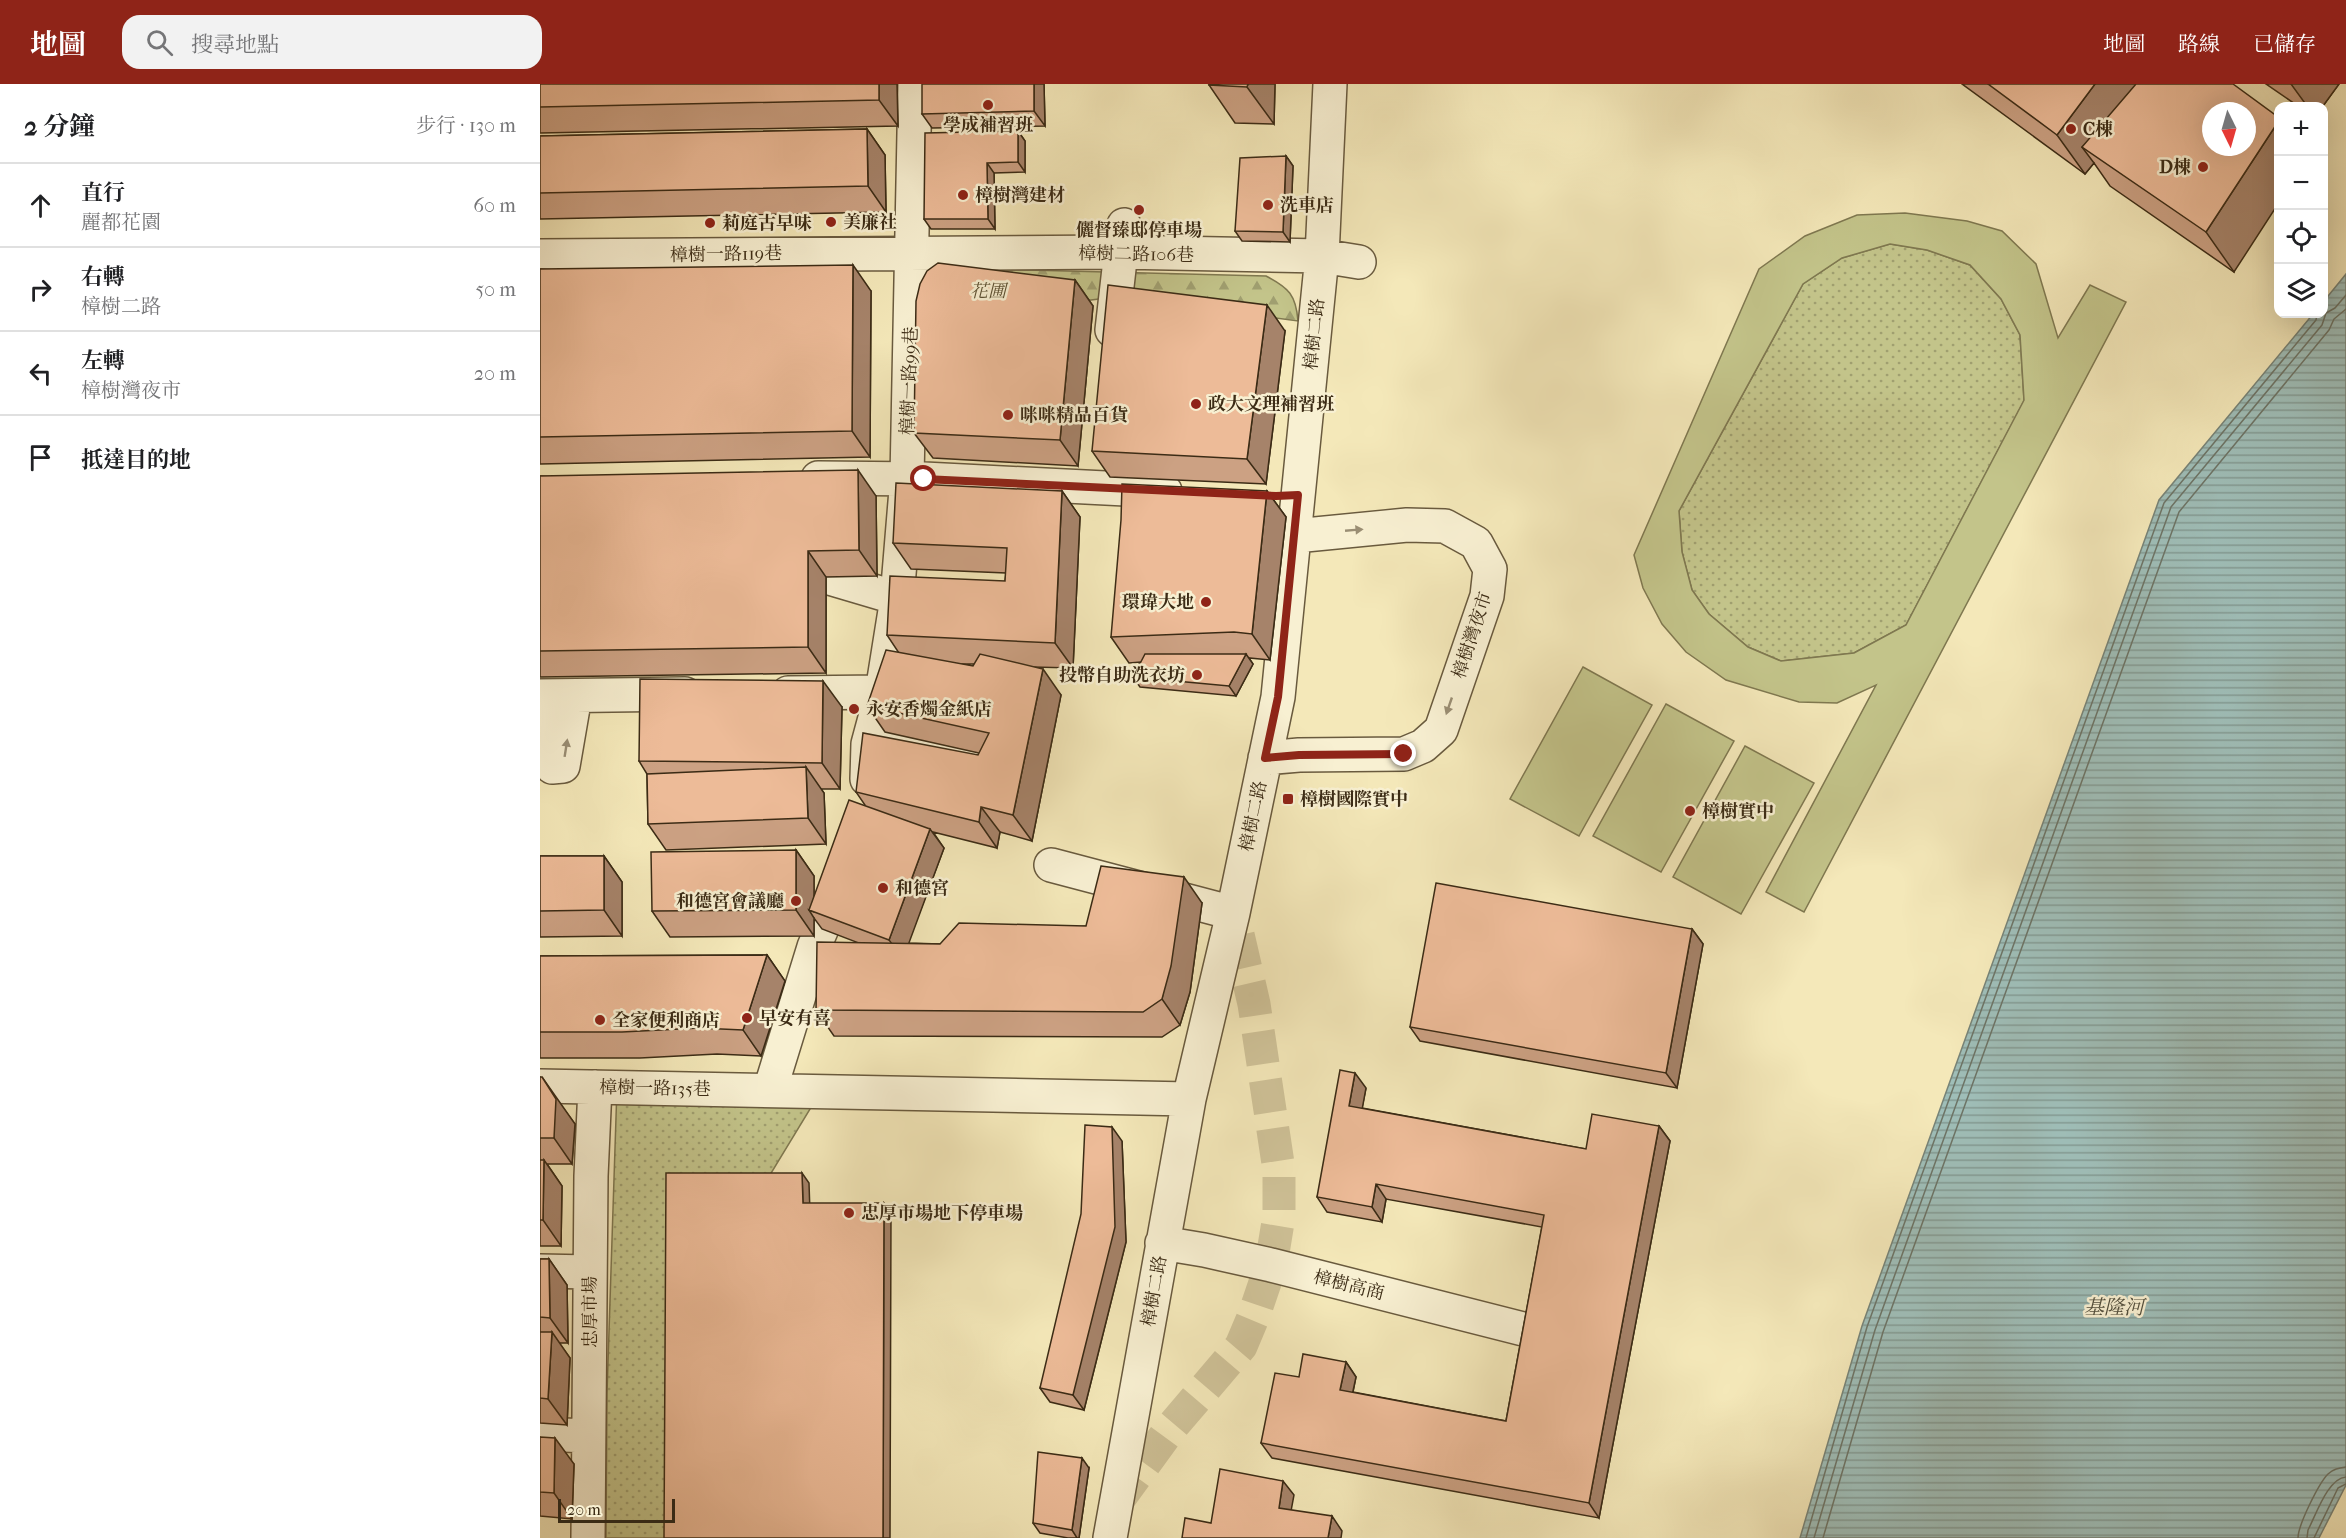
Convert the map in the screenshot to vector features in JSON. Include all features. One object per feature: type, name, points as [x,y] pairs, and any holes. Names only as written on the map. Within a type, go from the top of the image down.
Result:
[{"type":"street","name":"樟樹一路99巷","points":[[865,810],[868,744],[882,692],[897,598],[907,478],[915,84]]},
{"type":"street","name":"樟樹二路","points":[[1110,1538],[1189,1099],[1233,913],[1278,697],[1322,256],[1330,84]]},
{"type":"street","name":"樟樹二路106巷","points":[[913,253],[1121,239],[1322,256],[1359,262]]},
{"type":"street","points":[[1110,357],[1121,239]]},
{"type":"street","name":"樟樹一路119巷","points":[[540,256],[913,253]]},
{"type":"street","points":[[788,478],[1099,476],[1193,492]]},
{"type":"street","points":[[1264,496],[1298,495]]},
{"type":"street","name":"樟樹灣夜市","points":[[1265,758],[1299,755],[1404,754],[1423,746],[1440,730],[1487,596],[1490,568],[1476,543],[1445,526],[1407,525],[1295,536]]},
{"type":"street","points":[[826,577],[897,598],[944,597]]},
{"type":"street","points":[[761,693],[882,692]]},
{"type":"street","points":[[554,698],[715,694]]},
{"type":"street","points":[[868,744],[1034,751]]},
{"type":"street","points":[[1051,865],[1233,913]]},
{"type":"street","points":[[770,1090],[814,947],[848,867],[808,875]]},
{"type":"street","name":"樟樹一路135巷","points":[[540,1086],[1189,1099]]},
{"type":"street","name":"忠厚市場","points":[[588,1538],[591,1176],[596,1087]]},
{"type":"street","name":"樟樹高商","points":[[1162,1243],[1271,1265],[1535,1332]]},
{"type":"street","points":[[540,1271],[590,1272]]},
{"type":"street","points":[[540,1434],[588,1436]]},
{"type":"green space","points":[[1905,213],[1967,221],[2002,231],[2036,264],[2058,338],[2090,285],[2126,302],[1804,912],[1766,892],[1876,685],[1837,703],[1799,702],[1726,680],[1686,652],[1662,624],[1643,588],[1634,555],[1759,269],[1805,236],[1857,215]],"holes":[[[1890,244],[1927,250],[1970,265],[2001,299],[2020,335],[2024,400],[1906,625],[1854,653],[1781,661],[1748,647],[1709,614],[1692,590],[1682,552],[1679,511],[1803,284],[1842,258]]]},
{"type":"green space","points":[[1890,244],[1927,250],[1970,265],[2001,299],[2020,335],[2024,401],[1906,625],[1854,653],[1781,661],[1748,647],[1709,614],[1692,590],[1682,552],[1679,511],[1803,284],[1842,258]]},
{"type":"green space","name":"花圃","points":[[983,269],[1266,276],[1290,293],[1298,321],[1115,297],[963,316]]},
{"type":"green space","points":[[1583,667],[1652,705],[1579,836],[1510,799]]},
{"type":"green space","points":[[1666,704],[1734,741],[1661,872],[1593,836]]},
{"type":"green space","points":[[1745,746],[1814,783],[1741,914],[1673,877]]},
{"type":"green space","points":[[617,1087],[821,1091],[765,1183],[671,1538],[606,1538],[607,1393]]},
{"type":"water","name":"基隆河","points":[[2346,274],[2346,1485],[2319,1538],[1800,1538],[1862,1326],[2159,500],[2310,318],[2328,318],[2328,296]]},
{"type":"building","points":[[540,84],[879,84],[879,100],[540,107]]},
{"type":"building","points":[[922,84],[1034,84],[1034,111],[922,114]]},
{"type":"building","points":[[1209,84],[1248,84],[1247,87]]},
{"type":"building","points":[[1988,84],[2095,84],[2057,135]]},
{"type":"building","points":[[2136,84],[2233,84],[2274,114],[2274,128],[2256,156],[2256,102],[2202,102],[2202,156],[2256,156],[2206,232],[2082,147]]},
{"type":"building","points":[[867,129],[868,186],[540,193],[540,136]]},
{"type":"building","name":"樟樹灣建材","points":[[1018,131],[1018,162],[987,163],[988,219],[924,219],[925,133]]},
{"type":"building","name":"洗車店","points":[[1286,156],[1283,232],[1235,231],[1240,158]]},
{"type":"building","name":"咪咪精品百貨","points":[[938,263],[1075,280],[1060,440],[914,433],[916,301],[920,284],[927,271]]},
{"type":"building","points":[[853,265],[852,431],[540,437],[540,269]]},
{"type":"building","name":"政大文理補習班","points":[[1108,285],[1267,305],[1247,459],[1092,451]]},
{"type":"building","points":[[858,470],[859,550],[808,551],[808,647],[540,651],[540,476]]},
{"type":"building","points":[[896,483],[1062,491],[1055,643],[887,635],[890,576],[1005,581],[1007,548],[893,543]]},
{"type":"building","name":"環瑋大地","points":[[1122,484],[1267,491],[1252,634],[1234,632],[1111,637]]},
{"type":"building","points":[[886,650],[973,666],[980,654],[1043,669],[1013,815],[981,807],[979,822],[856,792],[863,733],[978,755],[989,733],[867,706]]},
{"type":"building","points":[[1145,654],[1246,654],[1229,686],[1133,677]]},
{"type":"building","points":[[640,679],[823,681],[822,763],[639,761]]},
{"type":"building","points":[[806,767],[808,818],[648,824],[647,774]]},
{"type":"building","name":"和德宮","points":[[849,800],[930,829],[889,940],[809,910]]},
{"type":"building","points":[[796,850],[796,910],[652,911],[651,852]]},
{"type":"building","points":[[540,856],[604,856],[604,910],[540,911]]},
{"type":"building","points":[[1101,866],[1184,877],[1171,966],[1162,999],[1143,1012],[816,1010],[817,942],[940,944],[959,923],[1086,926]]},
{"type":"building","points":[[1436,883],[1692,929],[1666,1073],[1410,1027]]},
{"type":"building","points":[[767,955],[743,1030],[699,1028],[622,1032],[540,1032],[540,956]]},
{"type":"building","points":[[1340,1070],[1355,1073],[1349,1106],[1586,1149],[1592,1114],[1659,1126],[1589,1503],[1261,1443],[1275,1373],[1299,1377],[1303,1354],[1346,1362],[1340,1390],[1506,1421],[1544,1215],[1376,1184],[1372,1207],[1317,1197]]},
{"type":"building","points":[[540,1077],[556,1099],[554,1138],[540,1138]]},
{"type":"building","points":[[1085,1125],[1112,1127],[1115,1227],[1073,1395],[1040,1388],[1081,1214]]},
{"type":"building","points":[[540,1160],[544,1160],[543,1220],[540,1220]]},
{"type":"building","points":[[666,1173],[802,1173],[803,1203],[884,1203],[883,1538],[664,1538]]},
{"type":"building","points":[[540,1259],[549,1259],[550,1318],[540,1317]]},
{"type":"building","points":[[540,1332],[552,1332],[548,1399],[540,1398]]},
{"type":"building","points":[[540,1437],[555,1438],[554,1493],[540,1492]]},
{"type":"building","points":[[1038,1452],[1082,1458],[1072,1530],[1033,1523]]},
{"type":"building","points":[[1220,1469],[1283,1481],[1279,1508],[1332,1516],[1328,1538],[1182,1538],[1185,1518],[1211,1523]]},
{"type":"tunnel","points":[[1116,1503],[1170,1429],[1241,1346],[1271,1265],[1279,1216],[1279,1170],[1254,1004],[1233,913]]},
{"type":"place","name":"學成補習班","points":[[988,105]]},
{"type":"place","name":"C棟","points":[[2071,129]]},
{"type":"place","name":"D棟","points":[[2203,167]]},
{"type":"place","name":"樟樹灣建材","points":[[963,195]]},
{"type":"place","name":"洗車店","points":[[1268,205]]},
{"type":"place","name":"儷督臻邸停車場","points":[[1139,210]]},
{"type":"place","name":"美廉社","points":[[831,222]]},
{"type":"place","name":"莉庭古早味","points":[[710,223]]},
{"type":"place","name":"政大文理補習班","points":[[1196,404]]},
{"type":"place","name":"咪咪精品百貨","points":[[1008,415]]},
{"type":"place","name":"環瑋大地","points":[[1206,602]]},
{"type":"place","name":"投幣自助洗衣坊","points":[[1197,675]]},
{"type":"place","name":"永安香燭金紙店","points":[[854,709]]},
{"type":"place","name":"樟樹國際實中","points":[[1288,799]]},
{"type":"place","name":"樟樹實中","points":[[1690,811]]},
{"type":"place","name":"和德宮","points":[[883,888]]},
{"type":"place","name":"和德宮會議廳","points":[[796,901]]},
{"type":"place","name":"早安有喜","points":[[747,1018]]},
{"type":"place","name":"全家便利商店","points":[[600,1020]]},
{"type":"place","name":"忠厚市場地下停車場","points":[[849,1213]]},
{"type":"route","points":[[924,479],[1276,496],[1298,495],[1278,697],[1265,758],[1299,755],[1404,754]]}]
